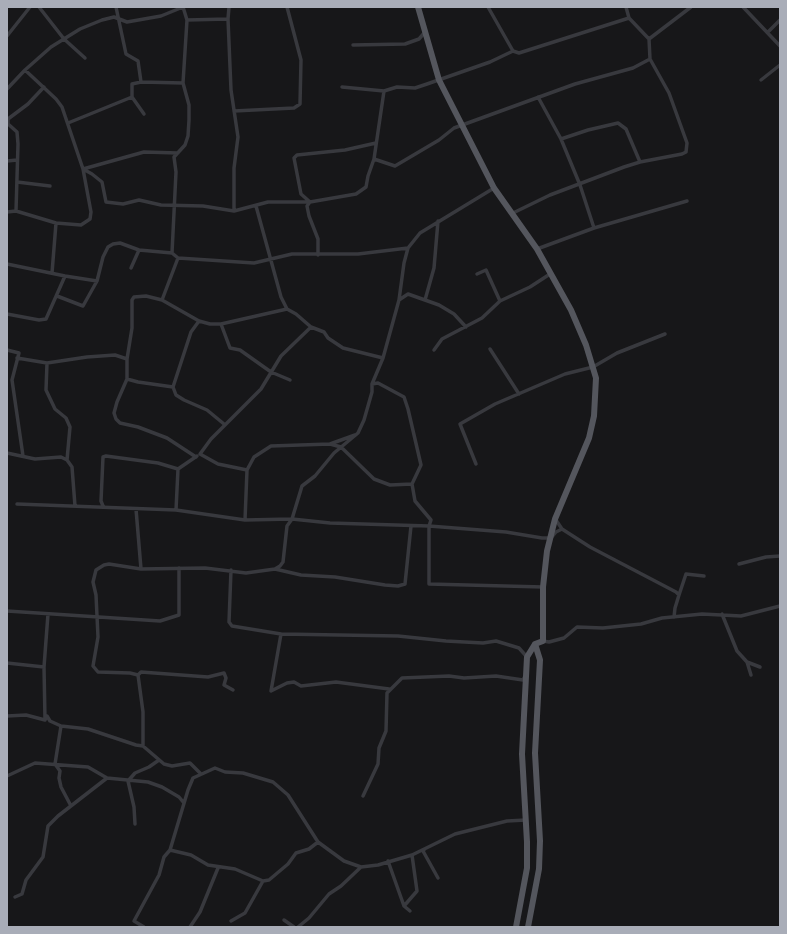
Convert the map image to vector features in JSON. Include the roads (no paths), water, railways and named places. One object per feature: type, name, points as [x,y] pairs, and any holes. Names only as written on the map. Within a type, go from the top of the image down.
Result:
[{"type":"main road","points":[[418,7],[439,80],[450,98],[462,126],[472,142],[494,188],[537,249],[581,332],[596,378],[594,416],[589,438],[555,519],[547,551],[543,586],[543,641],[535,644],[527,657],[522,754],[527,868],[516,927]]},
{"type":"main road","points":[[528,927],[539,869],[540,848],[535,753],[540,660],[535,644]]},
{"type":"street","points":[[7,36],[30,7]]},
{"type":"street","points":[[39,7],[64,39],[85,58]]},
{"type":"street","points":[[116,7],[126,54],[138,61],[141,82]]},
{"type":"street","points":[[7,89],[25,70],[51,47],[80,29],[102,20],[114,18],[127,22],[155,17],[183,7],[187,20],[183,83],[189,105],[188,136],[185,145],[174,157],[172,253]]},
{"type":"street","points":[[229,7],[228,19],[234,111],[238,137],[234,168],[234,211]]},
{"type":"street","points":[[234,111],[294,108],[300,104],[301,60],[287,7]]},
{"type":"street","points":[[488,7],[514,51],[519,53],[629,18]]},
{"type":"street","points":[[513,213],[550,195],[640,162],[682,154],[687,148],[685,136],[669,93],[650,59],[649,39],[629,18],[626,7]]},
{"type":"street","points":[[649,39],[691,7]]},
{"type":"street","points":[[743,7],[780,46]]},
{"type":"street","points":[[187,20],[228,19]]},
{"type":"street","points":[[768,32],[780,20]]},
{"type":"street","points":[[353,45],[405,44],[419,39],[425,32]]},
{"type":"street","points":[[342,87],[384,91],[397,87],[414,88],[490,62],[514,51]]},
{"type":"street","points":[[374,159],[395,166],[440,140],[454,128],[576,84],[633,68],[650,59]]},
{"type":"street","points":[[761,80],[780,65]]},
{"type":"street","points":[[7,212],[16,211],[56,223],[80,225],[90,219],[91,212],[82,169],[62,107],[44,87],[25,70]]},
{"type":"street","points":[[144,114],[132,98],[132,84],[141,82],[183,83]]},
{"type":"street","points":[[16,211],[17,132],[8,124],[8,119],[28,104],[44,87]]},
{"type":"street","points":[[82,169],[92,174],[102,182],[106,202],[123,204],[139,200],[161,205],[174,204],[234,211],[268,202],[310,202],[356,194],[366,187],[374,159],[384,91]]},
{"type":"street","points":[[538,97],[561,139],[580,185],[594,228]]},
{"type":"street","points":[[68,123],[132,98]]},
{"type":"street","points":[[561,139],[588,130],[618,123],[626,129],[640,162]]},
{"type":"street","points":[[310,202],[301,194],[294,158],[297,155],[345,150],[376,143]]},
{"type":"street","points":[[82,169],[144,152],[178,153]]},
{"type":"street","points":[[7,161],[17,160]]},
{"type":"street","points":[[17,182],[50,186]]},
{"type":"street","points":[[275,569],[283,562],[287,526],[292,519],[302,486],[315,476],[334,453],[358,433],[364,420],[372,392],[372,384],[383,358],[399,300],[404,263],[408,248],[420,233],[494,188]]},
{"type":"street","points":[[537,249],[594,228],[687,201]]},
{"type":"street","points":[[310,202],[306,206],[318,239],[318,255]]},
{"type":"street","points":[[256,206],[281,297],[287,309],[296,314],[310,327],[324,332],[328,338],[343,348],[383,358]]},
{"type":"street","points":[[425,300],[434,268],[438,221]]},
{"type":"street","points":[[52,273],[56,223]]},
{"type":"street","points":[[57,296],[83,306],[97,281],[103,257],[108,247],[113,244],[120,243],[139,250],[172,253],[178,258],[254,263],[292,254],[358,254],[408,248]]},
{"type":"street","points":[[131,268],[139,250]]},
{"type":"street","points":[[162,300],[178,258]]},
{"type":"street","points":[[7,264],[97,281]]},
{"type":"street","points":[[477,274],[486,270],[500,301]]},
{"type":"street","points":[[434,350],[442,339],[482,318],[500,301],[530,287],[550,274]]},
{"type":"street","points":[[7,314],[42,320],[48,315],[65,276]]},
{"type":"street","points":[[399,300],[408,294],[439,305],[454,314],[466,327]]},
{"type":"street","points":[[247,470],[218,464],[167,438],[138,427],[120,423],[116,419],[114,413],[127,378],[127,359],[132,328],[132,300],[134,297],[146,296],[162,300],[199,321],[210,324],[221,324],[287,309]]},
{"type":"street","points":[[199,321],[191,332],[173,387],[176,395],[207,410],[224,424]]},
{"type":"street","points":[[221,324],[230,348],[240,350],[272,372],[290,380]]},
{"type":"street","points":[[102,506],[103,457],[106,456],[158,463],[178,468],[198,455],[224,424],[260,390],[281,356],[310,327]]},
{"type":"street","points":[[476,464],[460,424],[495,404],[566,374],[593,367],[617,353],[664,334]]},
{"type":"street","points":[[490,349],[519,394]]},
{"type":"street","points":[[7,350],[19,353],[12,380],[23,456]]},
{"type":"street","points":[[18,358],[47,363],[87,357],[115,355],[127,359]]},
{"type":"street","points":[[47,363],[46,390],[55,409],[66,418],[70,427],[67,460]]},
{"type":"street","points":[[127,378],[138,382],[173,387]]},
{"type":"street","points":[[7,380],[12,380]]},
{"type":"street","points":[[372,384],[378,383],[404,397],[421,465],[412,484],[416,503],[428,514],[431,520],[429,526],[429,584],[543,586]]},
{"type":"street","points":[[330,444],[358,433]]},
{"type":"street","points":[[245,520],[247,470],[254,457],[272,446],[330,444],[341,447],[374,479],[390,485],[412,484]]},
{"type":"street","points":[[7,453],[35,459],[61,458],[67,460],[72,467],[75,506]]},
{"type":"street","points":[[176,510],[178,468]]},
{"type":"street","points":[[17,504],[102,506],[176,510],[245,520],[292,519],[330,523],[429,526],[506,532],[551,538],[556,532],[562,529]]},
{"type":"street","points":[[136,509],[141,569]]},
{"type":"street","points":[[555,519],[562,529],[632,570],[679,595]]},
{"type":"street","points":[[138,676],[130,673],[98,672],[93,666],[98,637],[94,582],[96,570],[99,567],[109,564],[141,569],[180,568],[231,570],[246,573],[275,569],[302,576],[335,577],[380,585],[398,586],[405,584],[411,526]]},
{"type":"street","points":[[739,564],[766,557],[780,556]]},
{"type":"street","points":[[7,611],[145,622],[160,621],[177,616],[179,611],[180,568]]},
{"type":"street","points":[[231,570],[230,624],[281,634],[398,636],[483,643],[496,641],[519,648],[527,657]]},
{"type":"street","points":[[674,617],[674,608],[686,574],[704,576]]},
{"type":"street","points":[[543,641],[549,642],[564,638],[577,627],[603,628],[641,624],[674,617],[750,614],[780,606]]},
{"type":"street","points":[[45,720],[44,667],[48,614]]},
{"type":"street","points":[[722,614],[737,651],[747,662],[751,675]]},
{"type":"street","points":[[281,634],[271,691],[287,683],[294,682],[301,686],[336,682],[389,690]]},
{"type":"street","points":[[747,662],[760,667]]},
{"type":"street","points":[[7,663],[44,667]]},
{"type":"street","points":[[138,676],[141,672],[147,671],[208,677],[224,673],[226,678],[224,685],[233,690]]},
{"type":"street","points":[[363,796],[378,764],[379,748],[386,731],[387,692],[402,678],[449,676],[464,678],[496,676],[523,680],[526,675]]},
{"type":"street","points":[[138,676],[143,712],[143,746]]},
{"type":"street","points":[[7,716],[26,715],[45,720]]},
{"type":"street","points":[[45,720],[47,716],[50,721],[61,726],[88,729],[143,746],[164,764],[172,766],[190,763],[201,774]]},
{"type":"street","points":[[61,726],[55,764],[60,771],[59,778],[61,787],[71,806]]},
{"type":"street","points":[[128,781],[135,773],[149,767],[159,760]]},
{"type":"street","points":[[7,776],[35,763],[88,767],[107,778],[148,782],[162,787],[179,797],[184,803]]},
{"type":"street","points":[[144,927],[134,921],[159,875],[164,857],[170,850],[193,778],[215,768],[226,772],[243,773],[273,782],[288,795],[318,842],[339,857],[361,867],[378,865],[412,855],[455,834],[507,821],[526,820]]},
{"type":"street","points":[[15,897],[22,894],[26,880],[42,857],[48,835],[46,829],[48,826],[107,778]]},
{"type":"street","points":[[128,781],[134,807],[135,824]]},
{"type":"street","points":[[170,850],[183,852],[218,868],[235,869],[263,881],[269,880],[288,864],[296,853],[309,849],[318,842]]},
{"type":"street","points":[[424,850],[423,851],[438,878]]},
{"type":"street","points":[[404,906],[417,891],[412,855]]},
{"type":"street","points":[[388,861],[404,906],[410,911]]},
{"type":"street","points":[[298,927],[309,918],[329,894],[361,867]]},
{"type":"street","points":[[190,927],[200,912],[218,868]]},
{"type":"street","points":[[231,921],[245,913],[263,881]]},
{"type":"street","points":[[284,920],[294,927]]}]
